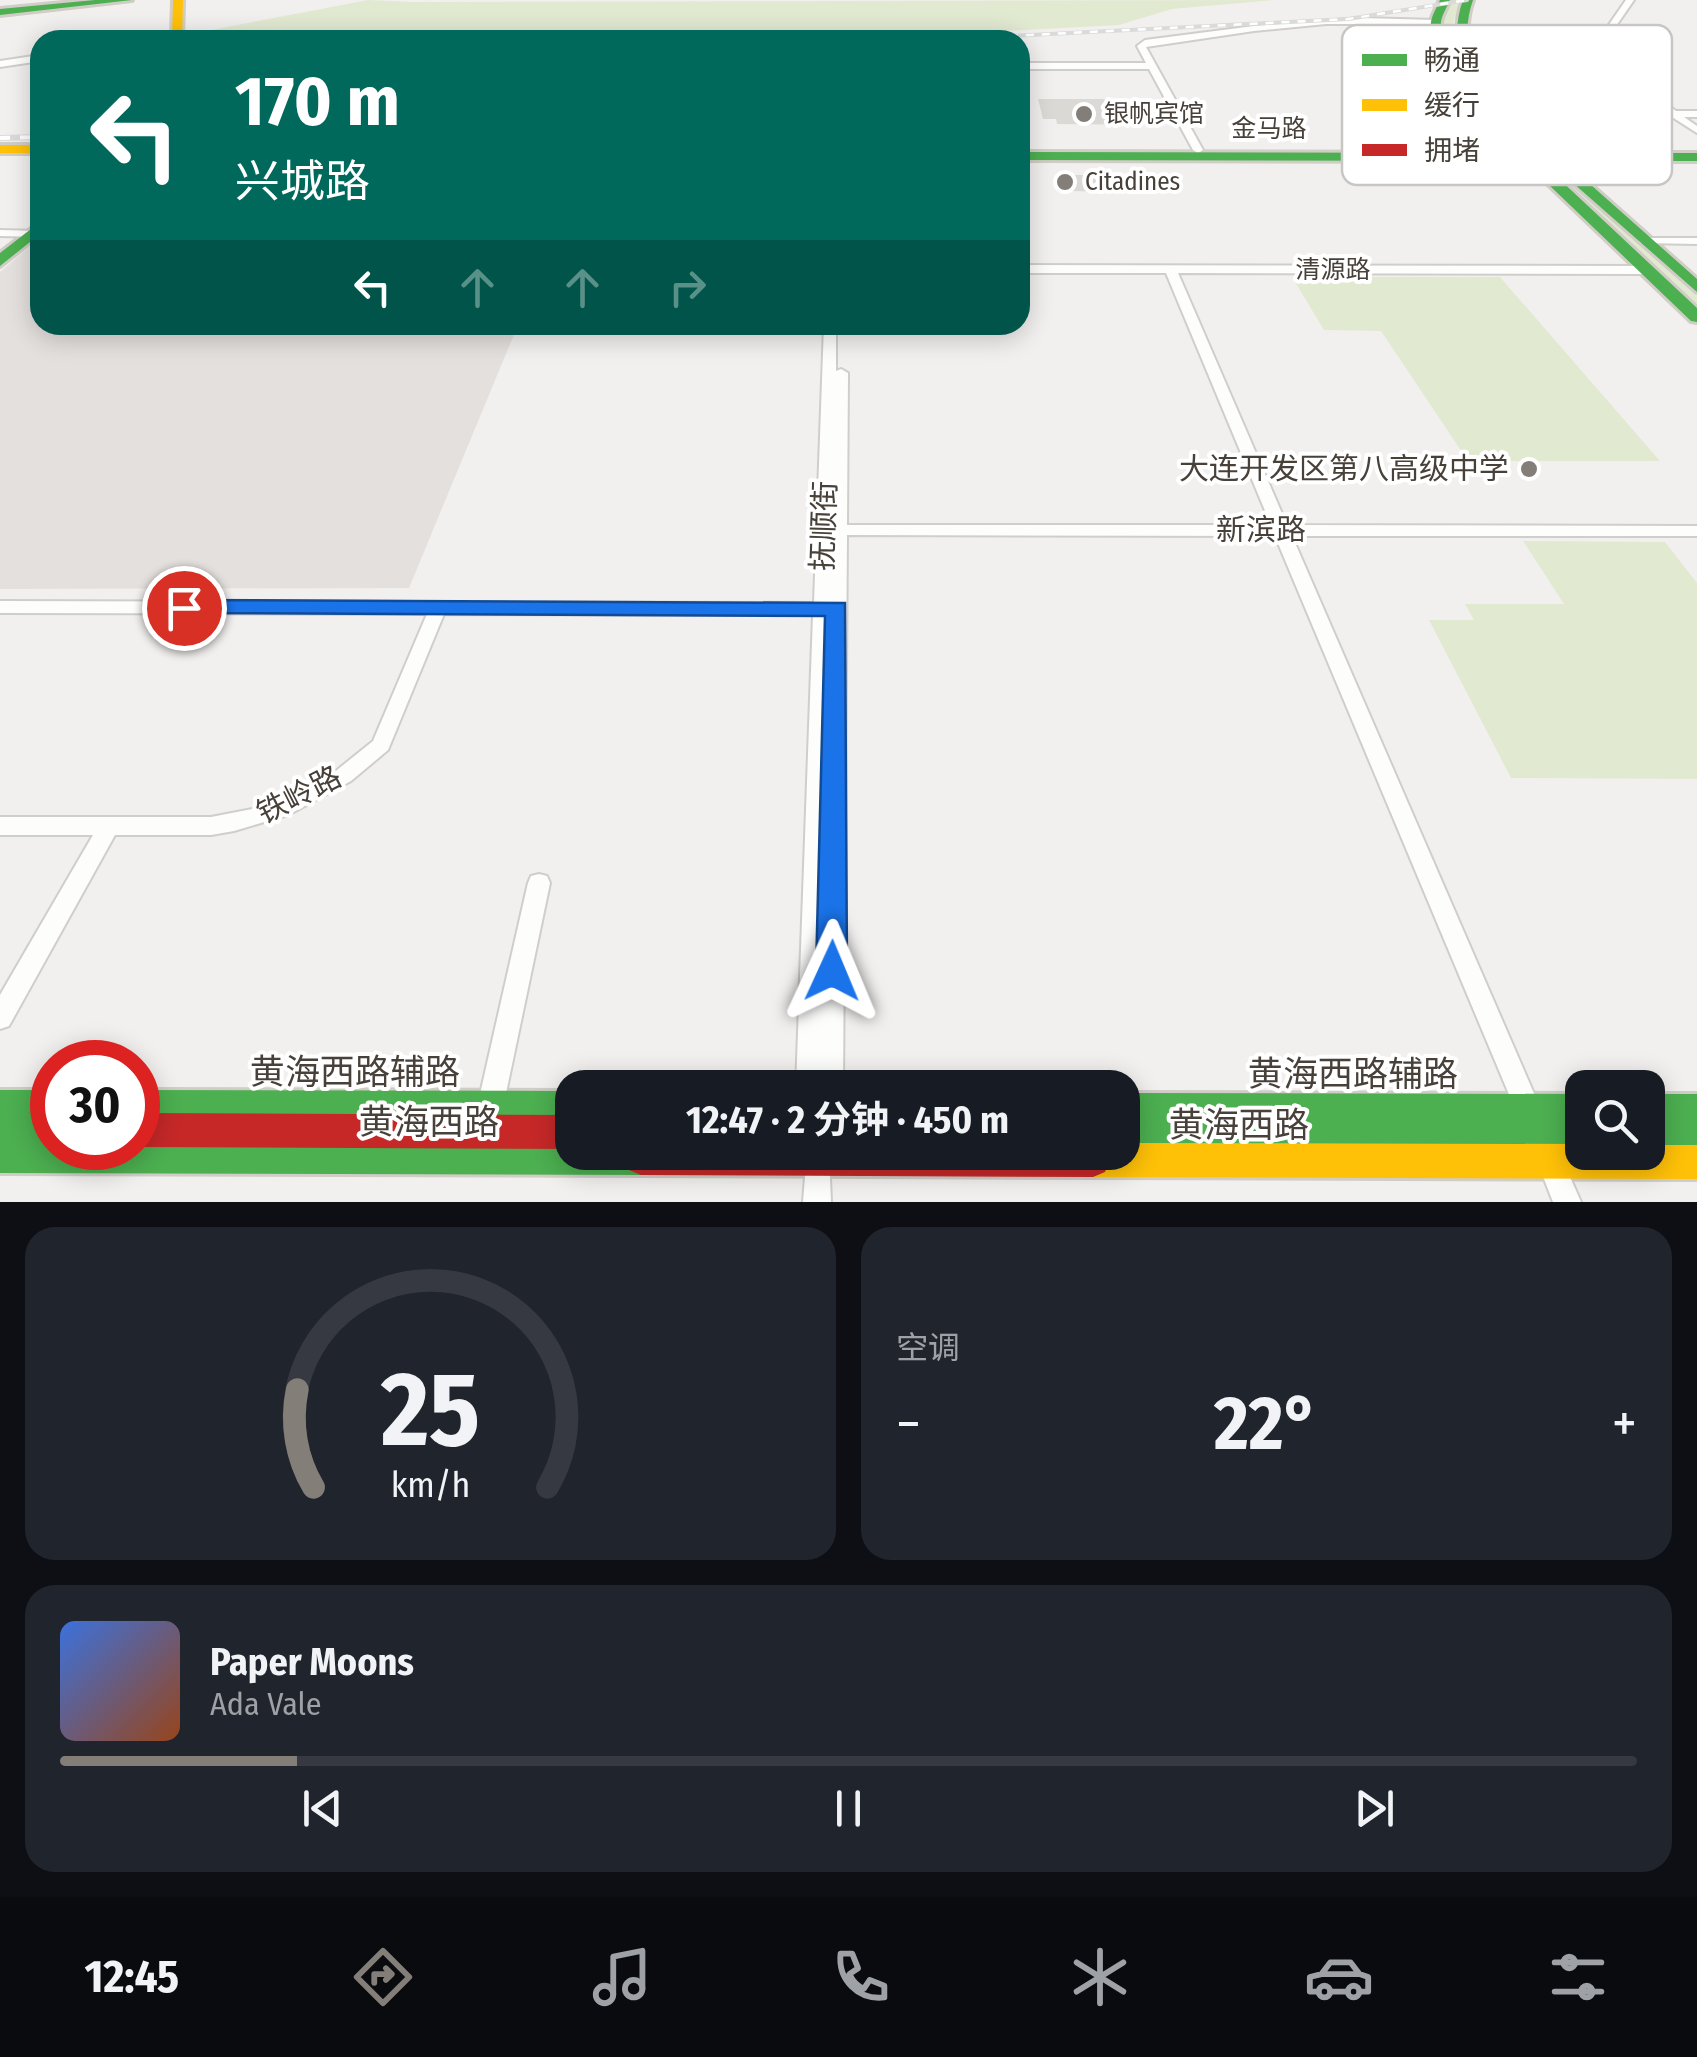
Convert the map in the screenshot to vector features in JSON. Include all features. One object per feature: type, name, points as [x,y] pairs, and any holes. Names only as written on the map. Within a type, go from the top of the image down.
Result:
[{"type":"main road","points":[[0,10],[94,0]]},
{"type":"main road","points":[[0,10],[127,0]]},
{"type":"main road","points":[[177,30],[178,0]]},
{"type":"main road","points":[[1436,25],[1445,0]]},
{"type":"main road","points":[[1458,25],[1468,0]]},
{"type":"main road","points":[[0,152],[30,152]]},
{"type":"main road","name":"金马路","points":[[1030,153],[1342,152]]},
{"type":"main road","name":"金马路","points":[[1030,153],[1342,154]]},
{"type":"main road","points":[[1552,185],[1559,188]]},
{"type":"main road","points":[[1557,185],[1697,318]]},
{"type":"main road","points":[[1583,185],[1697,287]]},
{"type":"main road","points":[[0,252],[29,230]]},
{"type":"main road","points":[[0,261],[29,230]]},
{"type":"main road","points":[[0,1106],[30,1106]]},
{"type":"main road","name":"黄海西路辅路","points":[[160,1106],[555,1107]]},
{"type":"main road","name":"黄海西路辅路","points":[[1140,1109],[1565,1110]]},
{"type":"main road","points":[[1665,1110],[1697,1110]]},
{"type":"main road","points":[[1140,1114],[1222,1135]]},
{"type":"main road","points":[[0,1130],[30,1130]]},
{"type":"main road","name":"黄海西路","points":[[160,1130],[555,1132]]},
{"type":"main road","name":"黄海西路","points":[[1140,1134],[1565,1137]]},
{"type":"main road","points":[[1665,1137],[1697,1138]]},
{"type":"main road","name":"黄海西路","points":[[0,1156],[555,1155]]},
{"type":"main road","name":"黄海西路","points":[[1140,1158],[1697,1162]]},
{"type":"street","points":[[1613,25],[1630,0]]},
{"type":"street","points":[[1198,150],[1141,46],[1145,43],[1326,19],[1436,22]]},
{"type":"street","points":[[0,64],[30,60]]},
{"type":"street","points":[[1030,66],[1152,66]]},
{"type":"street","points":[[1674,114],[1697,114]]},
{"type":"street","points":[[1674,114],[1697,130]]},
{"type":"street","points":[[1645,241],[1697,241]]},
{"type":"street","name":"清源路","points":[[1030,269],[1646,270]]},
{"type":"street","points":[[1170,269],[1567,1202]]},
{"type":"street","name":"抚顺街","points":[[830,335],[830,1070]]},
{"type":"street","name":"抚顺街","points":[[831,530],[841,335]]},
{"type":"street","name":"新滨路","points":[[831,530],[1697,531]]},
{"type":"street","points":[[0,608],[830,609]]},
{"type":"street","name":"铁岭路","points":[[0,826],[245,822],[283,810],[365,760],[393,724],[438,608]]},
{"type":"street","name":"抚顺街","points":[[809,1070],[830,609]]},
{"type":"street","points":[[0,1018],[109,826]]},
{"type":"street","points":[[484,1132],[540,883]]},
{"type":"street","points":[[817,1202],[818,1170]]},
{"type":"shaded area","points":[[30,246],[30,335],[514,335],[409,588],[0,589],[0,272]]},
{"type":"green space","points":[[368,0],[1274,0],[1172,9],[1119,25],[1024,30],[211,30]]},
{"type":"green space","points":[[1452,0],[1464,0],[1454,25],[1443,25]]},
{"type":"green space","points":[[1564,185],[1570,185],[1597,203],[1697,294],[1697,311]]},
{"type":"green space","points":[[1292,277],[1500,277],[1660,461],[1468,461],[1381,331],[1324,330]]},
{"type":"green space","points":[[1523,541],[1665,542],[1697,583],[1697,779],[1511,778],[1429,620],[1474,620],[1465,604],[1564,604]]},
{"type":"building","name":"银帆宾馆","points":[[1038,99],[1128,99],[1132,108],[1145,108],[1154,125],[1057,124],[1056,119],[1043,119]]},
{"type":"building","points":[[1067,175],[1108,175],[1115,192],[1072,191]]},
{"type":"railway","points":[[1030,35],[1348,19],[1467,0]]},
{"type":"railway","points":[[0,138],[30,137]]},
{"type":"traffic: fast","points":[[0,12],[127,0]]},
{"type":"traffic: fast","points":[[1436,25],[1445,0]]},
{"type":"traffic: fast","points":[[1461,25],[1468,0]]},
{"type":"traffic: fast","points":[[1030,156],[1342,156]]},
{"type":"traffic: fast","points":[[1672,157],[1697,157]]},
{"type":"traffic: fast","points":[[1558,185],[1697,317]]},
{"type":"traffic: fast","points":[[1583,185],[1697,287]]},
{"type":"traffic: fast","points":[[0,261],[30,235]]},
{"type":"traffic: fast","points":[[0,1106],[30,1106]]},
{"type":"traffic: fast","points":[[160,1106],[555,1107]]},
{"type":"traffic: fast","points":[[1140,1109],[1565,1110]]},
{"type":"traffic: fast","points":[[1665,1110],[1697,1110]]},
{"type":"traffic: fast","points":[[0,1130],[30,1130]]},
{"type":"traffic: fast","points":[[1140,1135],[1565,1137]]},
{"type":"traffic: fast","points":[[1665,1137],[1697,1137]]},
{"type":"traffic: fast","points":[[0,1156],[555,1158]]},
{"type":"traffic: slow","points":[[177,30],[178,0]]},
{"type":"traffic: slow","points":[[0,149],[30,149]]},
{"type":"traffic: slow","points":[[1140,1160],[1697,1162]]},
{"type":"traffic: jam","points":[[160,1130],[555,1132]]},
{"type":"place","name":"银帆宾馆","points":[[1084,114]]},
{"type":"place","name":"Citadines","points":[[1065,182]]},
{"type":"place","name":"大连开发区第八高级中学","points":[[1529,469]]},
{"type":"route","points":[[184,608],[837,609],[832,971]]}]
